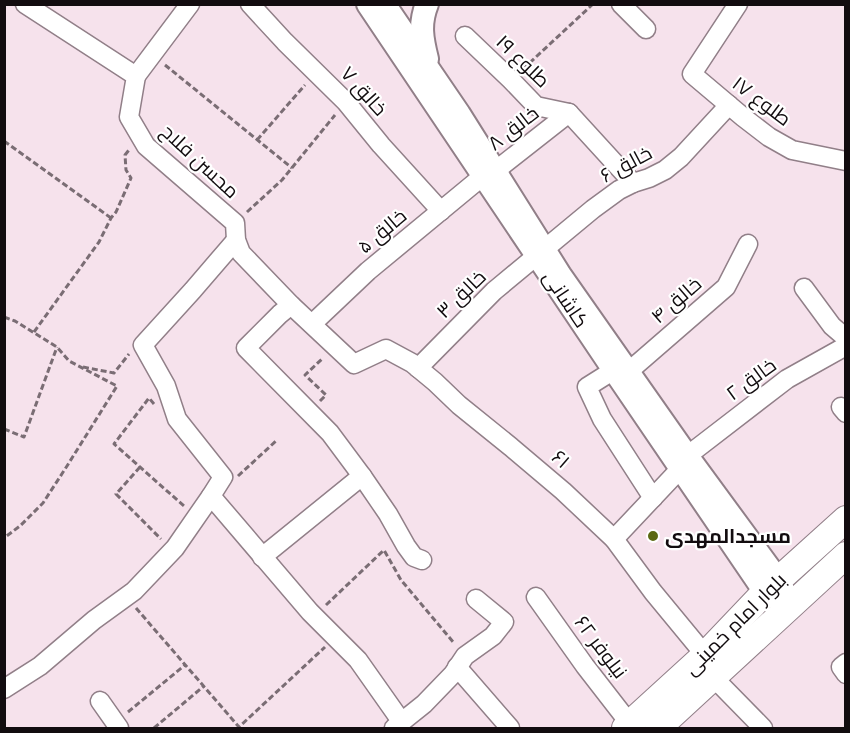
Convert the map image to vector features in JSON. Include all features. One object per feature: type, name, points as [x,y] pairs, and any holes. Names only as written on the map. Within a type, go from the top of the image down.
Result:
[{"type":"main road","name":"بلوار امام خمینی","points":[[658,729],[772,586],[846,519]]},
{"type":"main road","name":"بلوار امام خمینی","points":[[628,726],[791,606],[846,555]]},
{"type":"street","points":[[25,4],[136,76],[190,4]]},
{"type":"street","name":"خالق ۷","points":[[250,4],[346,102],[381,145],[441,211]]},
{"type":"street","name":"کاشانی","points":[[368,4],[428,93],[489,174],[540,253],[560,275],[620,373],[772,586]]},
{"type":"street","points":[[428,4],[423,15],[421,38],[430,71],[428,93]]},
{"type":"street","points":[[621,4],[646,29]]},
{"type":"street","name":"طلوع ۱۷","points":[[738,4],[692,74],[769,137],[792,150],[846,161]]},
{"type":"street","name":"کاشانی","points":[[392,7],[459,114],[489,174]]},
{"type":"street","name":"طلوع ۱۹","points":[[465,36],[536,106],[569,113]]},
{"type":"street","name":"محسن فلاح","points":[[136,76],[129,117],[146,147],[235,231],[241,254],[354,364]]},
{"type":"street","name":"خالق ۶","points":[[540,253],[619,190],[665,170],[681,158],[729,105]]},
{"type":"street","points":[[569,113],[633,183]]},
{"type":"street","name":"خالق ۸","points":[[489,174],[569,113]]},
{"type":"street","name":"خالق ۵","points":[[312,324],[368,271],[489,174]]},
{"type":"street","points":[[4,689],[40,666],[94,620],[134,591],[172,551],[223,477],[177,419],[166,386],[143,345],[193,290],[235,231]]},
{"type":"street","name":"خالق ۴","points":[[653,498],[602,419],[587,387],[620,373],[726,287],[748,244]]},
{"type":"street","name":"خالق ۳","points":[[418,368],[494,291],[540,253]]},
{"type":"street","points":[[804,288],[832,326],[846,338]]},
{"type":"street","points":[[291,305],[246,348],[330,433],[388,514],[406,546],[414,557],[422,560]]},
{"type":"street","name":"خالق ۲","points":[[614,539],[684,462],[787,379],[846,346]]},
{"type":"street","name":"۶۱","points":[[354,364],[386,349],[412,363],[563,491],[614,539],[709,666],[763,729]]},
{"type":"street","points":[[262,557],[362,476]]},
{"type":"street","points":[[211,496],[314,616],[358,660],[397,725],[424,704],[461,662],[493,636],[504,622],[476,598]]},
{"type":"street","points":[[772,586],[791,606]]},
{"type":"street","name":"نیلوفر ۶۲","points":[[536,597],[628,726]]},
{"type":"street","points":[[461,662],[510,729]]},
{"type":"street","points":[[846,663],[840,668],[846,674]]},
{"type":"street","points":[[100,701],[117,726]]},
{"type":"path","points":[[511,80],[592,4]]},
{"type":"path","points":[[153,54],[292,168]]},
{"type":"path","points":[[257,140],[316,72]]},
{"type":"path","points":[[235,231],[282,180],[346,102]]},
{"type":"path","points":[[34,332],[99,242],[116,212],[131,177],[126,170],[125,155],[140,135]]},
{"type":"path","points":[[4,141],[111,218]]},
{"type":"path","points":[[4,317],[57,346],[69,361],[77,366],[117,386],[43,503],[4,538]]},
{"type":"path","points":[[77,366],[114,373],[132,350],[143,345]]},
{"type":"path","points":[[4,429],[24,437],[57,346]]},
{"type":"path","points":[[310,413],[326,395],[305,375],[336,346]]},
{"type":"path","points":[[167,392],[154,404],[149,398],[114,444],[196,517]]},
{"type":"path","points":[[237,477],[276,441]]},
{"type":"path","points":[[140,467],[116,494],[172,551]]},
{"type":"path","points":[[314,616],[384,550],[401,580],[461,662]]},
{"type":"path","points":[[126,597],[239,727],[335,637]]},
{"type":"path","points":[[117,726],[185,665]]},
{"type":"path","points":[[154,729],[204,686]]},
{"type":"place","name":"مسجدالمهدی","points":[[653,536]]}]
